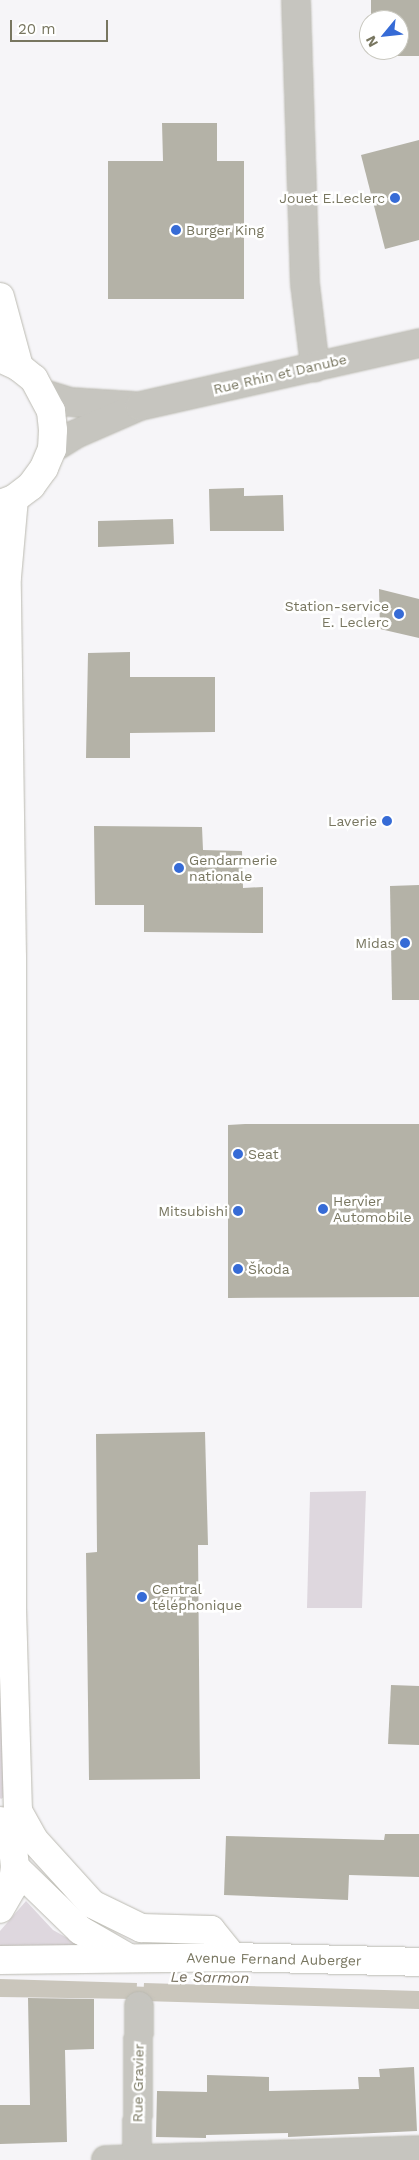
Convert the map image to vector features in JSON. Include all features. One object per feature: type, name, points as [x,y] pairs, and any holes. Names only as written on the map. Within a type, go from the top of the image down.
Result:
[{"type":"main road","points":[[0,298],[10,362],[34,379],[44,394],[52,421],[52,449],[44,468],[32,486],[7,502],[12,958],[12,1610],[8,1820],[14,1848],[15,1867],[12,1888],[0,1909]]},
{"type":"main road","points":[[8,1820],[34,1840],[92,1904],[141,1928],[211,1930],[233,1957]]},
{"type":"main road","points":[[15,1867],[80,1930],[128,1958]]},
{"type":"main road","name":"Avenue Fernand Auberger","points":[[0,1960],[233,1957],[419,1962]]},
{"type":"street","points":[[296,0],[305,284],[314,367]]},
{"type":"street","name":"Rue Rhin et Danube","points":[[52,449],[76,434],[140,406],[419,343]]},
{"type":"street","name":"Rue Rhin et Danube","points":[[44,394],[70,402],[140,406]]},
{"type":"street","name":"Rue Gravier","points":[[137,2160],[139,2006]]},
{"type":"street","points":[[106,2160],[419,2150]]},
{"type":"shaded area","points":[[366,1491],[362,1608],[307,1608],[310,1492]]},
{"type":"shaded area","points":[[0,1619],[4,1797],[1,1799],[0,1798]]},
{"type":"shaded area","points":[[26,1901],[53,1930],[78,1944],[74,1952],[0,1951],[0,1931]]},
{"type":"shaded area","points":[[0,1979],[137,1983],[136,1999],[0,1997]]},
{"type":"shaded area","points":[[144,1983],[419,1991],[419,2009],[143,2001]]},
{"type":"building","points":[[371,0],[419,0],[419,56],[409,56],[409,10],[371,10]]},
{"type":"building","name":"Burger King","points":[[162,123],[217,123],[217,161],[244,161],[244,299],[108,299],[108,161],[163,161]]},
{"type":"building","name":"Jouet E.Leclerc","points":[[419,140],[419,240],[385,249],[361,155]]},
{"type":"building","points":[[244,488],[244,496],[283,495],[284,531],[210,531],[209,489]]},
{"type":"building","points":[[173,519],[174,544],[98,547],[98,521]]},
{"type":"building","name":"Station-service E. Leclerc","points":[[379,589],[419,599],[419,638],[380,629]]},
{"type":"building","points":[[130,652],[130,677],[215,677],[215,732],[130,733],[130,758],[86,758],[88,653]]},
{"type":"building","name":"Gendarmerie nationale","points":[[94,826],[202,827],[203,850],[242,851],[243,888],[263,887],[263,933],[144,932],[144,905],[95,905]]},
{"type":"building","name":"Midas","points":[[419,885],[419,1000],[392,1000],[390,886]]},
{"type":"building","name":"Hervier Automobile","points":[[419,1124],[419,1297],[228,1298],[228,1125]]},
{"type":"building","name":"Central téléphonique","points":[[205,1432],[208,1545],[198,1545],[200,1779],[89,1780],[86,1553],[97,1552],[96,1434]]},
{"type":"building","points":[[391,1685],[419,1686],[419,1745],[388,1744]]},
{"type":"building","points":[[385,1834],[419,1834],[419,1877],[349,1875],[348,1900],[224,1895],[226,1836],[384,1840]]},
{"type":"building","points":[[28,1998],[94,1999],[94,2049],[65,2050],[67,2142],[0,2144],[0,2105],[30,2105]]},
{"type":"building","points":[[414,2067],[417,2131],[288,2137],[288,2133],[206,2135],[206,2138],[156,2137],[157,2091],[207,2092],[207,2075],[269,2077],[269,2091],[359,2089],[358,2077],[380,2077],[379,2069]]},
{"type":"waterway","name":"Le Sarmon","points":[[123,1991],[156,1992]]},
{"type":"place","name":"Jouet E.Leclerc","points":[[395,198]]},
{"type":"place","name":"Burger King","points":[[176,230]]},
{"type":"place","name":"Station-service E. Leclerc","points":[[399,614]]},
{"type":"place","name":"Laverie","points":[[387,821]]},
{"type":"place","name":"Gendarmerie nationale","points":[[179,868]]},
{"type":"place","name":"Midas","points":[[405,943]]},
{"type":"place","name":"Seat","points":[[238,1154]]},
{"type":"place","name":"Hervier Automobile","points":[[323,1209]]},
{"type":"place","name":"Mitsubishi","points":[[238,1211]]},
{"type":"place","name":"Škoda","points":[[238,1269]]},
{"type":"place","name":"Central téléphonique","points":[[142,1597]]}]
